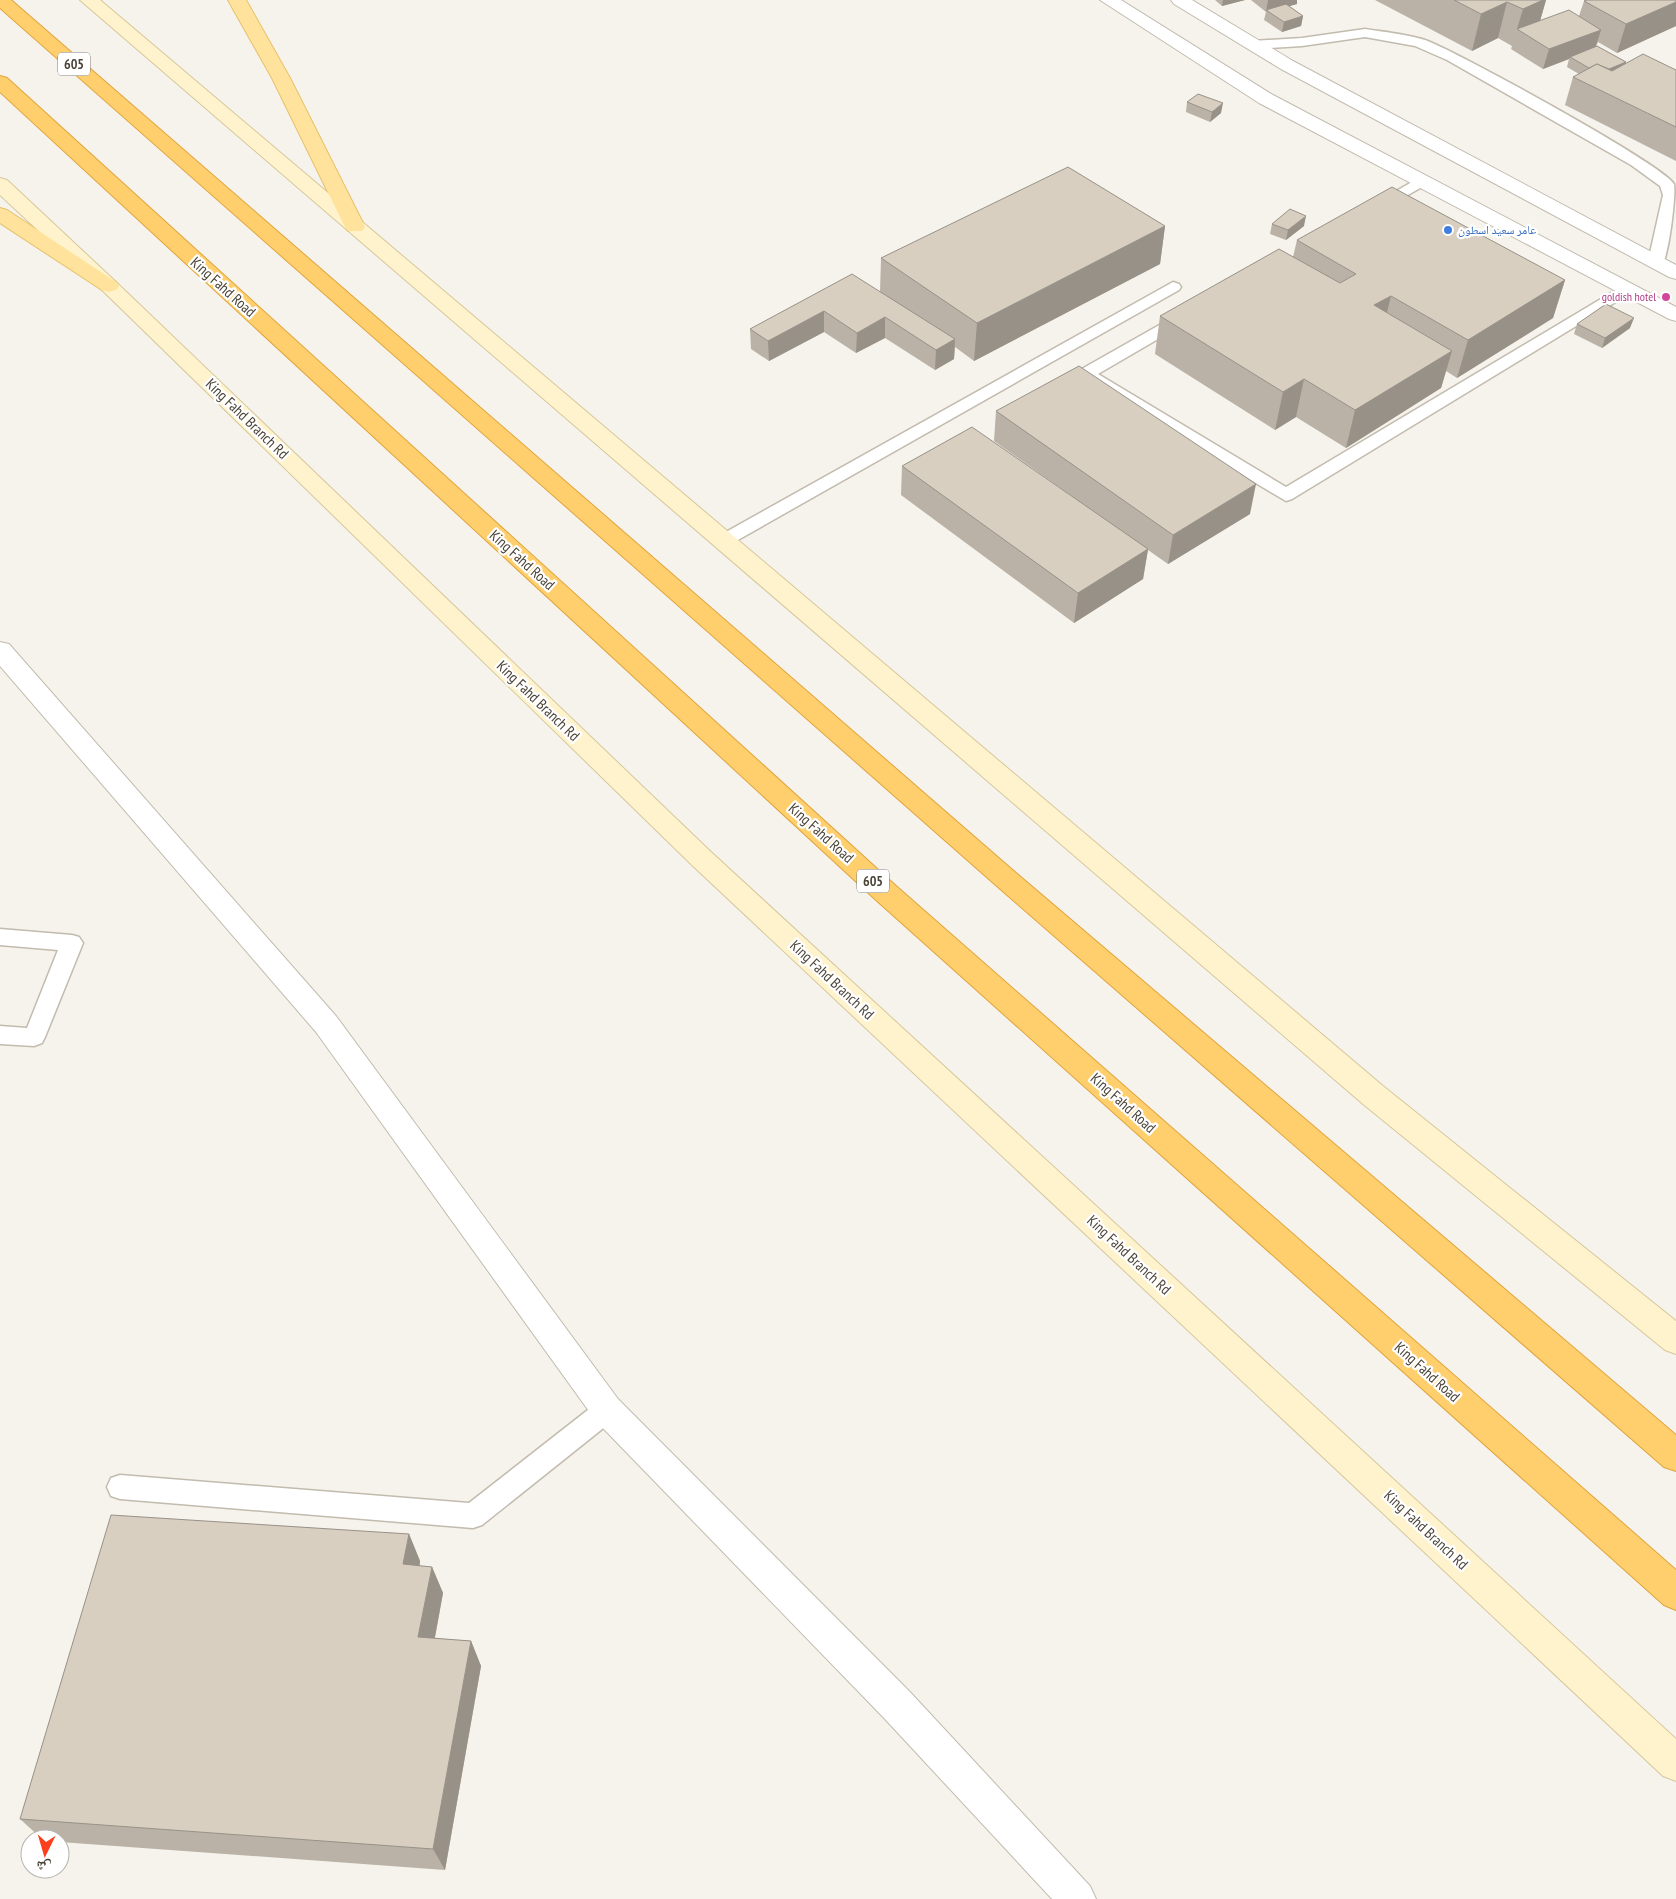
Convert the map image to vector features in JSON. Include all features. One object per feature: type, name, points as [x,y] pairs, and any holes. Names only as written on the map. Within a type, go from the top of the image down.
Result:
[{"type":"highway","name":"605","points":[[2,0],[992,867],[1676,1456]]},
{"type":"highway","name":"King Fahd Road","points":[[0,82],[886,893],[1676,1593]]},
{"type":"main road","points":[[89,0],[1366,1088],[1676,1340]]},
{"type":"main road","points":[[237,0],[281,78],[355,227]]},
{"type":"main road","name":"King Fahd Branch Rd","points":[[0,184],[109,286],[709,865],[1676,1762]]},
{"type":"main road","points":[[0,214],[109,286]]},
{"type":"street","points":[[1110,0],[1266,99],[1676,315]]},
{"type":"street","points":[[1180,0],[1252,45],[1676,273]]},
{"type":"street","points":[[1651,302],[1676,285]]},
{"type":"street","points":[[0,650],[326,1024],[607,1410],[897,1705],[1077,1899]]},
{"type":"lane","points":[[1252,45],[1302,42],[1365,33],[1418,43],[1452,57],[1636,162],[1666,184],[1671,195],[1656,262]]},
{"type":"lane","points":[[1362,216],[1422,181]]},
{"type":"lane","points":[[723,540],[1173,287]]},
{"type":"lane","points":[[1198,310],[1086,374],[1286,495],[1626,289]]},
{"type":"lane","points":[[0,937],[72,943],[34,1037],[0,1035]]},
{"type":"lane","points":[[120,1487],[473,1516],[607,1410]]},
{"type":"building","points":[[1454,0],[1543,0],[1523,9],[1507,2],[1481,14]]},
{"type":"building","points":[[1676,0],[1676,2],[1626,24],[1584,1]]},
{"type":"building","points":[[1286,4],[1303,16],[1284,22],[1266,10]]},
{"type":"building","points":[[1569,10],[1601,30],[1549,49],[1517,29]]},
{"type":"building","points":[[1597,46],[1626,62],[1609,69],[1597,64],[1589,68],[1570,57]]},
{"type":"building","points":[[1643,54],[1676,70],[1676,127],[1573,77],[1597,64],[1612,71]]},
{"type":"building","points":[[1198,94],[1223,103],[1212,112],[1187,102]]},
{"type":"building","points":[[1068,167],[1165,226],[977,323],[881,258]]},
{"type":"building","points":[[1392,187],[1565,280],[1468,340],[1391,296],[1374,305],[1452,351],[1355,410],[1304,379],[1283,392],[1160,316],[1279,249],[1340,283],[1356,274],[1297,240]]},
{"type":"building","points":[[1290,209],[1306,216],[1288,230],[1272,224]]},
{"type":"building","points":[[852,274],[955,339],[936,350],[885,317],[857,333],[824,311],[768,341],[750,329]]},
{"type":"building","points":[[1606,304],[1634,318],[1605,338],[1577,324]]},
{"type":"building","points":[[1079,366],[1256,484],[1173,535],[996,411]]},
{"type":"building","points":[[972,427],[1148,549],[1078,593],[902,466]]},
{"type":"building","points":[[111,1515],[409,1534],[403,1564],[432,1567],[418,1637],[471,1641],[433,1849],[20,1819]]},
{"type":"place","name":"عامر سعيد اسطون","points":[[1448,230]]},
{"type":"place","name":"goldish hotel","points":[[1666,297]]}]
